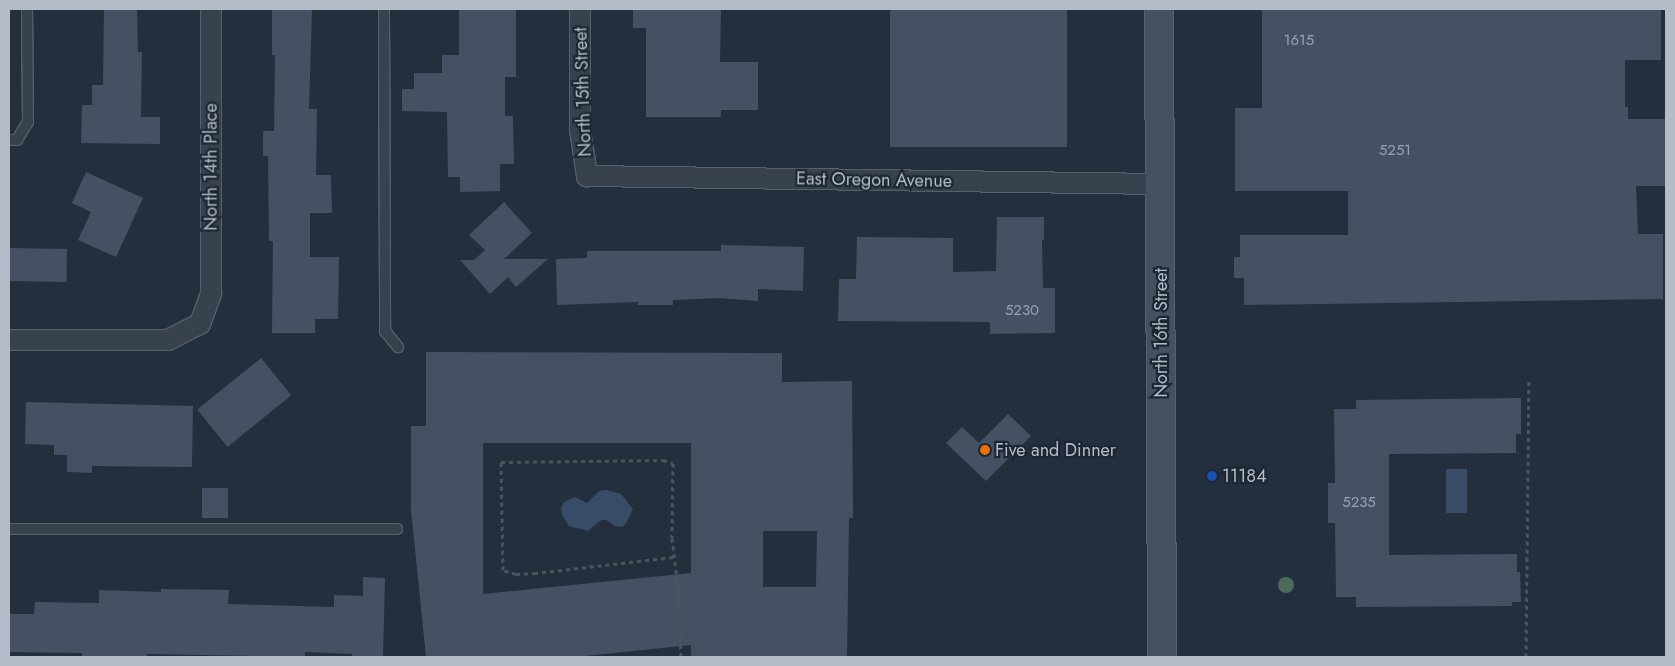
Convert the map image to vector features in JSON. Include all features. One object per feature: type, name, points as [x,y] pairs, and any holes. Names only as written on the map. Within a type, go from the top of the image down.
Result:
[{"type":"main road","name":"North 16th Street","points":[[1159,9],[1162,657]]},
{"type":"street","name":"North 14th Place","points":[[9,340],[168,340],[200,324],[211,293],[211,9]]},
{"type":"street","name":"North 15th Street","points":[[580,9],[580,129],[587,176]]},
{"type":"street","name":"East Oregon Avenue","points":[[587,176],[1161,184]]},
{"type":"lane","points":[[9,140],[17,140],[28,122],[27,9]]},
{"type":"lane","points":[[384,9],[385,332],[398,347]]},
{"type":"lane","points":[[9,530],[397,529]]},
{"type":"path","points":[[1526,657],[1529,378]]},
{"type":"path","points":[[673,557],[536,573],[516,574],[503,570],[501,462],[663,460],[673,463],[673,557],[680,614],[682,657]]},
{"type":"water","points":[[1446,469],[1467,469],[1467,513],[1446,513]]},
{"type":"water","points":[[607,490],[621,494],[633,509],[622,527],[615,526],[606,520],[601,520],[588,531],[569,526],[562,515],[561,508],[564,502],[575,497],[587,503],[599,491]]},
{"type":"building","points":[[104,9],[137,9],[138,52],[142,52],[141,117],[160,117],[160,144],[81,143],[82,105],[92,105],[92,85],[103,85]]},
{"type":"building","points":[[272,9],[312,9],[309,109],[317,109],[316,175],[331,175],[332,213],[310,213],[310,257],[339,257],[338,319],[315,319],[315,333],[272,333],[273,241],[269,241],[268,156],[263,156],[263,131],[274,131],[275,55],[272,55]]},
{"type":"building","points":[[459,9],[516,9],[516,77],[505,77],[505,116],[513,116],[514,164],[500,164],[500,191],[460,192],[460,177],[448,177],[447,112],[402,111],[402,89],[414,89],[414,73],[442,73],[442,55],[459,55]]},
{"type":"building","points":[[633,9],[721,9],[720,62],[758,62],[758,110],[721,110],[721,117],[646,117],[646,28],[633,28]]},
{"type":"building","points":[[890,9],[1067,9],[1067,147],[890,147]]},
{"type":"building","points":[[1262,9],[1661,9],[1661,60],[1625,60],[1625,107],[1628,107],[1628,119],[1666,119],[1666,186],[1636,186],[1638,234],[1663,234],[1663,299],[1244,305],[1244,278],[1234,278],[1234,257],[1240,257],[1240,235],[1348,235],[1348,191],[1235,191],[1235,108],[1262,108]]},
{"type":"building","points":[[86,172],[143,198],[116,257],[78,240],[91,212],[72,203]]},
{"type":"building","points":[[504,202],[532,233],[504,259],[548,259],[516,287],[508,277],[490,294],[460,260],[474,260],[485,250],[469,235]]},
{"type":"building","points":[[997,217],[1044,217],[1044,240],[1042,240],[1043,288],[1055,288],[1055,333],[990,334],[990,322],[838,321],[839,279],[856,279],[857,237],[953,238],[953,272],[996,271]]},
{"type":"building","points":[[721,245],[804,247],[803,291],[758,289],[758,301],[719,298],[673,300],[673,305],[638,305],[638,302],[557,305],[556,259],[587,258],[587,251],[721,251]]},
{"type":"building","points":[[9,248],[67,249],[66,282],[9,281]]},
{"type":"building","points":[[426,352],[782,353],[782,382],[852,381],[853,518],[849,518],[847,657],[691,657],[691,645],[575,657],[426,657],[411,510],[411,426],[426,426]],"holes":[[[483,443],[691,443],[691,573],[483,594]],[[763,531],[817,531],[816,587],[763,587]]]},
{"type":"building","points":[[261,358],[291,395],[227,447],[197,410]]},
{"type":"building","points":[[1521,398],[1521,434],[1516,434],[1516,453],[1389,454],[1389,555],[1517,554],[1521,602],[1512,602],[1512,606],[1356,607],[1356,597],[1336,597],[1335,523],[1328,523],[1328,483],[1335,483],[1334,409],[1356,409],[1356,400]]},
{"type":"building","points":[[26,402],[193,406],[192,467],[92,466],[92,473],[67,472],[67,455],[54,455],[54,445],[25,444]]},
{"type":"building","name":"Five and Dinner","points":[[1008,414],[1031,436],[986,481],[946,443],[962,427],[979,443]]},
{"type":"building","points":[[202,488],[228,488],[228,518],[202,518]]},
{"type":"building","points":[[363,577],[385,578],[383,657],[352,657],[352,654],[305,652],[305,657],[147,654],[147,657],[82,657],[82,653],[9,652],[9,614],[34,614],[35,602],[99,603],[99,590],[161,592],[161,589],[229,590],[228,604],[334,607],[334,595],[363,596]]},
{"type":"place","name":"Five and Dinner","points":[[985,450]]},
{"type":"place","name":"11184","points":[[1212,476]]}]
